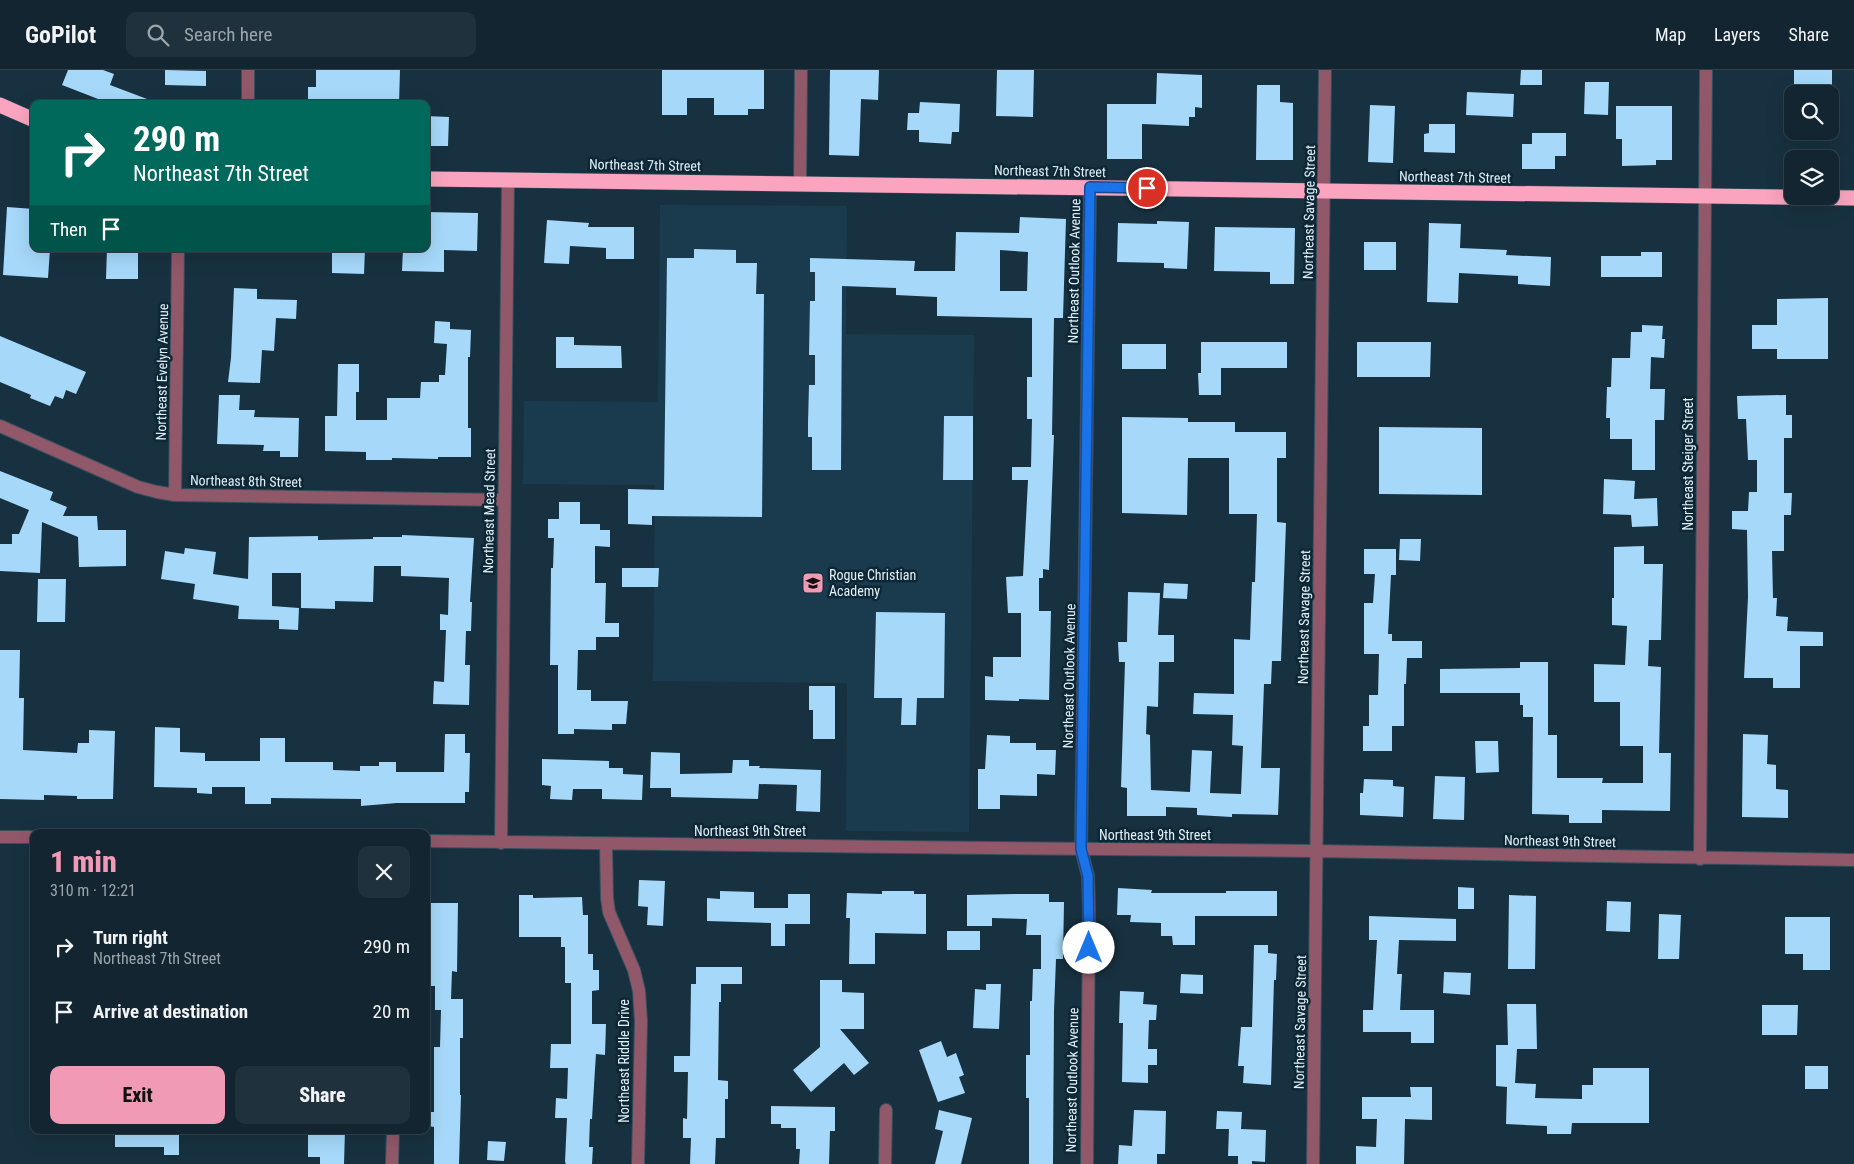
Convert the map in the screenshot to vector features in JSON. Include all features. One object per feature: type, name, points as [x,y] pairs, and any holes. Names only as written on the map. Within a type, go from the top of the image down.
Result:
[{"type":"highway","points":[[0,105],[30,118]]},
{"type":"highway","name":"Northeast 7th Street","points":[[430,179],[1854,198]]},
{"type":"street","points":[[248,70],[248,100]]},
{"type":"street","points":[[800,183],[802,70]]},
{"type":"street","name":"Northeast Savage Street","points":[[1313,1164],[1325,70]]},
{"type":"street","name":"Northeast Steiger Street","points":[[1700,859],[1706,70]]},
{"type":"street","name":"Northeast Mead Street","points":[[500,843],[508,179]]},
{"type":"street","name":"Northeast Outlook Avenue","points":[[1087,1164],[1089,909],[1088,876],[1081,849],[1090,187]]},
{"type":"street","name":"Northeast Evelyn Avenue","points":[[175,495],[178,252]]},
{"type":"street","name":"Northeast 8th Street","points":[[0,426],[138,487],[175,495],[504,500]]},
{"type":"street","points":[[0,837],[30,837]]},
{"type":"street","name":"Northeast 9th Street","points":[[430,842],[1316,851],[1700,859],[1854,860]]},
{"type":"street","name":"Northeast Riddle Drive","points":[[606,845],[609,912],[630,961],[639,990],[641,1021],[638,1164]]},
{"type":"street","points":[[885,1164],[886,1110]]},
{"type":"street","points":[[392,1164],[393,1134]]},
{"type":"shaded area","name":"Rogue Christian Academy","points":[[660,205],[847,206],[846,334],[974,335],[969,832],[846,831],[847,683],[653,681],[655,485],[523,484],[524,401],[658,402]]},
{"type":"building","points":[[68,70],[103,70],[114,74],[110,85],[150,100],[101,100],[62,85]]},
{"type":"building","points":[[165,70],[206,71],[206,86],[165,85]]},
{"type":"building","points":[[316,70],[400,70],[399,100],[308,100],[308,87],[316,87]]},
{"type":"building","points":[[662,70],[764,70],[764,109],[748,109],[748,115],[714,115],[714,98],[687,98],[687,115],[662,115]]},
{"type":"building","points":[[830,70],[879,70],[878,100],[861,99],[859,156],[829,155]]},
{"type":"building","points":[[997,70],[1034,70],[1033,117],[996,116]]},
{"type":"building","points":[[1521,70],[1542,70],[1542,85],[1520,85]]},
{"type":"building","points":[[1794,70],[1832,70],[1832,85],[1794,85]]},
{"type":"building","points":[[1157,73],[1202,75],[1202,108],[1195,107],[1195,117],[1189,117],[1189,126],[1142,124],[1142,159],[1107,159],[1107,104],[1156,104]]},
{"type":"building","points":[[1585,82],[1609,82],[1608,115],[1584,114]]},
{"type":"building","points":[[1257,85],[1280,85],[1280,102],[1293,103],[1293,160],[1256,160]]},
{"type":"building","points":[[1467,92],[1514,94],[1513,117],[1466,115]]},
{"type":"building","points":[[920,102],[960,104],[959,132],[952,132],[951,144],[919,142],[919,130],[907,130],[908,113],[919,113]]},
{"type":"building","points":[[1370,105],[1395,106],[1393,163],[1368,162]]},
{"type":"building","points":[[1616,106],[1672,106],[1672,160],[1656,160],[1656,165],[1622,166],[1622,139],[1616,139]]},
{"type":"building","points":[[430,116],[449,117],[448,146],[430,146]]},
{"type":"building","points":[[1429,124],[1455,124],[1455,153],[1424,152],[1424,134],[1429,133]]},
{"type":"building","points":[[1532,133],[1566,133],[1566,156],[1555,156],[1555,169],[1522,169],[1522,144],[1532,144]]},
{"type":"building","points":[[7,207],[30,209],[30,252],[50,252],[48,278],[3,275]]},
{"type":"building","points":[[430,212],[478,213],[477,251],[444,250],[444,272],[402,271],[403,252],[430,252]]},
{"type":"building","points":[[1020,217],[1066,219],[1063,318],[1054,318],[1052,435],[1054,435],[1049,570],[1043,569],[1043,578],[1039,578],[1039,611],[1051,611],[1049,700],[985,700],[985,676],[993,677],[993,657],[1021,657],[1021,613],[1008,613],[1006,577],[1023,576],[1028,480],[1012,480],[1012,467],[1031,467],[1032,419],[1027,419],[1027,377],[1032,377],[1032,318],[937,316],[937,297],[896,295],[896,288],[842,286],[841,470],[812,470],[812,437],[808,437],[808,423],[809,385],[815,385],[815,355],[809,355],[810,301],[815,301],[815,272],[810,272],[810,258],[915,261],[914,271],[955,271],[956,232],[1019,233]],"holes":[[[1000,250],[1028,252],[1027,291],[1000,291]]]},
{"type":"building","points":[[547,220],[589,223],[588,227],[634,227],[634,259],[606,259],[606,248],[570,246],[569,264],[544,263]]},
{"type":"building","points":[[1157,221],[1189,222],[1187,269],[1164,268],[1164,263],[1117,262],[1118,223],[1157,224]]},
{"type":"building","points":[[1429,223],[1461,224],[1460,248],[1507,250],[1506,255],[1551,257],[1550,286],[1518,284],[1518,276],[1459,273],[1458,303],[1427,302]]},
{"type":"building","points":[[1215,227],[1295,228],[1294,284],[1270,284],[1270,272],[1214,271]]},
{"type":"building","points":[[1364,242],[1396,242],[1396,270],[1364,270]]},
{"type":"building","points":[[694,249],[736,250],[736,263],[757,263],[756,294],[764,294],[762,517],[652,516],[652,525],[628,524],[628,489],[664,490],[667,258],[694,258]]},
{"type":"building","points":[[107,252],[138,252],[138,279],[106,279]]},
{"type":"building","points":[[332,252],[365,252],[364,274],[332,273]]},
{"type":"building","points":[[1641,252],[1662,252],[1662,277],[1601,277],[1601,256],[1641,256]]},
{"type":"building","points":[[234,288],[257,289],[257,299],[297,300],[296,319],[276,318],[274,351],[262,350],[260,383],[228,382]]},
{"type":"building","points":[[1828,298],[1828,359],[1777,359],[1777,349],[1752,349],[1752,325],[1777,325],[1777,299]]},
{"type":"building","points":[[435,321],[450,322],[450,329],[471,330],[470,357],[468,357],[468,428],[471,428],[471,457],[366,460],[366,452],[325,451],[325,416],[337,416],[338,364],[359,364],[356,420],[387,420],[387,398],[420,398],[421,382],[439,382],[439,375],[445,375],[447,344],[434,343]]},
{"type":"building","points":[[1642,325],[1663,326],[1662,339],[1665,339],[1664,358],[1651,357],[1650,389],[1665,389],[1664,420],[1655,420],[1655,470],[1632,470],[1632,439],[1610,439],[1610,418],[1606,418],[1607,387],[1611,387],[1612,358],[1630,358],[1631,332],[1642,332]]},
{"type":"building","points":[[0,336],[86,372],[76,394],[66,390],[63,399],[55,396],[50,406],[30,398],[31,395],[0,382]]},
{"type":"building","points":[[556,337],[574,337],[574,345],[621,346],[622,368],[556,368]]},
{"type":"building","points":[[1201,342],[1287,342],[1287,368],[1221,368],[1221,395],[1199,395],[1198,373],[1201,373]]},
{"type":"building","points":[[1357,342],[1431,342],[1430,377],[1357,377]]},
{"type":"building","points":[[1122,344],[1166,344],[1166,369],[1122,369]]},
{"type":"building","points":[[219,395],[240,395],[239,410],[255,410],[254,417],[299,418],[298,457],[280,457],[280,451],[263,451],[264,445],[217,444]]},
{"type":"building","points":[[1786,395],[1786,415],[1792,415],[1792,438],[1784,438],[1784,493],[1792,493],[1791,515],[1784,515],[1784,551],[1772,551],[1773,598],[1777,598],[1776,616],[1788,617],[1787,631],[1823,632],[1823,646],[1800,646],[1800,688],[1773,688],[1773,678],[1744,678],[1748,597],[1747,530],[1732,529],[1732,511],[1748,511],[1749,492],[1757,492],[1757,460],[1748,460],[1746,419],[1738,419],[1737,396]]},
{"type":"building","points":[[944,416],[973,416],[973,480],[943,480]]},
{"type":"building","points":[[1122,417],[1188,418],[1188,422],[1235,422],[1235,432],[1286,432],[1286,458],[1277,458],[1277,522],[1286,523],[1281,661],[1272,661],[1271,684],[1264,684],[1261,768],[1280,768],[1278,815],[1232,814],[1232,817],[1197,815],[1197,808],[1166,807],[1166,816],[1127,816],[1127,788],[1121,787],[1125,662],[1119,662],[1118,642],[1127,642],[1128,592],[1160,593],[1158,635],[1174,635],[1174,662],[1159,662],[1158,707],[1147,706],[1146,734],[1150,735],[1151,790],[1190,792],[1192,750],[1212,751],[1210,793],[1241,794],[1243,746],[1232,745],[1233,715],[1193,714],[1194,693],[1234,694],[1234,639],[1250,640],[1252,582],[1255,582],[1257,514],[1229,514],[1229,458],[1188,458],[1187,515],[1122,513]]},
{"type":"building","points":[[1379,427],[1482,428],[1482,495],[1379,494]]},
{"type":"building","points":[[0,471],[53,492],[50,500],[67,507],[63,516],[97,516],[98,530],[126,530],[126,566],[79,567],[78,537],[42,522],[40,573],[0,571],[0,544],[12,544],[12,534],[19,534],[29,510],[0,498]]},
{"type":"building","points":[[1604,479],[1635,481],[1634,499],[1657,498],[1658,526],[1632,527],[1631,515],[1603,514]]},
{"type":"building","points":[[559,502],[580,502],[580,524],[600,524],[600,530],[610,530],[610,547],[595,546],[595,583],[606,583],[605,623],[619,623],[619,637],[596,637],[596,650],[578,650],[577,690],[591,690],[591,701],[628,701],[626,724],[612,724],[612,730],[574,729],[574,734],[558,734],[558,665],[550,665],[551,568],[553,568],[554,538],[548,538],[548,519],[559,519]]},
{"type":"building","points":[[402,535],[474,538],[470,602],[472,602],[471,631],[466,631],[465,665],[470,665],[469,705],[433,704],[434,681],[444,682],[446,630],[440,630],[440,614],[448,615],[449,578],[401,576],[401,566],[374,566],[373,602],[335,601],[335,609],[301,608],[301,573],[272,573],[272,606],[299,608],[298,630],[279,629],[279,620],[238,619],[239,606],[193,599],[195,584],[161,579],[165,551],[184,554],[185,548],[216,552],[213,574],[248,579],[249,537],[318,536],[318,540],[373,539],[373,537],[402,537]]},
{"type":"building","points":[[1400,539],[1421,539],[1420,561],[1399,560]]},
{"type":"building","points":[[1644,546],[1644,564],[1663,564],[1661,640],[1649,640],[1648,666],[1661,667],[1659,753],[1671,753],[1670,811],[1602,810],[1602,823],[1569,823],[1569,815],[1532,814],[1533,717],[1523,717],[1520,693],[1440,693],[1440,669],[1520,668],[1520,662],[1548,662],[1548,735],[1557,735],[1557,778],[1603,778],[1602,783],[1643,783],[1643,746],[1620,746],[1620,702],[1594,702],[1594,664],[1625,665],[1627,626],[1612,625],[1614,547]]},
{"type":"building","points":[[1364,549],[1396,549],[1396,575],[1391,575],[1388,634],[1392,634],[1392,641],[1422,641],[1422,658],[1407,658],[1406,684],[1404,684],[1404,726],[1392,726],[1392,751],[1363,751],[1363,726],[1369,726],[1369,695],[1378,695],[1379,654],[1364,654],[1364,603],[1373,603],[1375,574],[1364,574]]},
{"type":"building","points":[[622,568],[659,568],[658,587],[622,587]]},
{"type":"building","points":[[38,579],[66,579],[65,622],[37,622]]},
{"type":"building","points":[[1164,583],[1188,584],[1187,599],[1163,598]]},
{"type":"building","points":[[876,612],[945,613],[944,698],[917,698],[916,725],[901,725],[902,698],[874,698]]},
{"type":"building","points":[[0,650],[20,650],[19,698],[24,698],[23,750],[77,753],[78,743],[89,743],[89,730],[115,731],[113,799],[77,799],[77,796],[44,795],[44,800],[0,799]]},
{"type":"building","points":[[809,686],[835,686],[835,739],[813,739],[813,710],[809,710]]},
{"type":"building","points":[[155,727],[180,728],[180,752],[205,753],[205,761],[260,761],[260,738],[285,738],[285,762],[333,762],[333,770],[360,771],[360,766],[379,766],[379,762],[396,762],[396,772],[444,772],[445,734],[465,734],[465,753],[470,753],[469,792],[465,792],[465,803],[397,803],[361,806],[361,799],[271,798],[271,804],[245,804],[245,787],[212,787],[212,794],[197,793],[197,788],[154,787]]},
{"type":"building","points":[[1743,734],[1768,735],[1767,764],[1776,765],[1776,789],[1788,790],[1788,818],[1742,817]]},
{"type":"building","points":[[987,735],[1010,736],[1010,743],[1036,743],[1036,750],[1056,750],[1055,775],[1037,774],[1037,796],[1000,795],[1000,809],[978,809],[978,769],[985,769]]},
{"type":"building","points":[[1475,741],[1498,741],[1499,772],[1476,773]]},
{"type":"building","points":[[651,752],[680,753],[680,774],[732,773],[733,760],[749,760],[749,766],[760,766],[759,768],[821,770],[820,812],[796,811],[797,785],[759,784],[758,799],[671,797],[671,788],[650,788]]},
{"type":"building","points":[[542,759],[609,761],[609,768],[623,768],[623,774],[643,775],[642,800],[602,799],[602,789],[573,789],[572,800],[550,799],[551,786],[542,785]]},
{"type":"building","points":[[1435,776],[1465,777],[1464,820],[1433,819]]},
{"type":"building","points":[[1364,779],[1393,780],[1393,786],[1404,787],[1403,817],[1360,815],[1360,793],[1363,793]]},
{"type":"building","points":[[639,880],[665,881],[663,926],[647,925],[648,907],[638,906]]},
{"type":"building","points":[[1458,887],[1474,888],[1474,909],[1458,909]]},
{"type":"building","points":[[1118,888],[1152,890],[1151,893],[1277,891],[1277,916],[1195,916],[1195,945],[1173,945],[1172,936],[1161,936],[1161,923],[1130,922],[1131,915],[1117,915]]},
{"type":"building","points":[[720,891],[754,892],[754,908],[788,908],[788,894],[810,894],[810,924],[785,924],[785,946],[771,946],[771,923],[707,921],[707,898],[720,899]]},
{"type":"building","points":[[882,891],[914,891],[914,894],[926,894],[926,934],[875,933],[875,964],[849,964],[850,918],[846,918],[847,893],[882,894]]},
{"type":"building","points":[[1049,894],[1049,902],[1064,902],[1063,959],[1056,959],[1053,1164],[1029,1164],[1029,1098],[1026,1098],[1026,1055],[1030,1055],[1030,1001],[1032,1001],[1033,969],[1041,969],[1041,935],[1026,935],[1027,919],[992,918],[992,926],[967,926],[967,895]]},
{"type":"building","points":[[519,895],[533,895],[533,898],[582,897],[583,915],[588,915],[588,954],[593,954],[593,970],[599,970],[599,990],[592,991],[592,1024],[606,1024],[605,1055],[596,1054],[592,1119],[590,1119],[589,1147],[593,1147],[592,1164],[566,1164],[567,1118],[555,1118],[556,1098],[567,1099],[568,1068],[550,1068],[551,1044],[571,1044],[571,983],[565,983],[565,947],[561,947],[561,937],[519,937]]},
{"type":"building","points":[[1509,895],[1536,896],[1535,969],[1508,969]]},
{"type":"building","points":[[1607,901],[1631,902],[1630,932],[1606,931]]},
{"type":"building","points":[[430,903],[458,903],[457,972],[452,971],[451,999],[463,999],[463,1038],[460,1038],[459,1164],[434,1164],[434,1127],[430,1126],[430,1112],[434,1112],[434,1047],[440,1047],[441,1010],[435,1010],[435,986],[431,986]]},
{"type":"building","points":[[1659,914],[1681,915],[1679,959],[1658,959]]},
{"type":"building","points":[[1369,916],[1456,919],[1456,941],[1399,940],[1397,974],[1402,974],[1400,1010],[1434,1010],[1434,1043],[1411,1043],[1411,1032],[1363,1032],[1363,1010],[1373,1010],[1377,940],[1369,940]]},
{"type":"building","points":[[1785,917],[1830,917],[1830,970],[1803,970],[1803,954],[1785,954]]},
{"type":"building","points":[[947,931],[980,931],[980,950],[947,950]]},
{"type":"building","points":[[1254,945],[1268,945],[1268,953],[1277,954],[1276,980],[1274,980],[1271,1085],[1243,1083],[1244,1066],[1238,1066],[1241,1027],[1252,1027]]},
{"type":"building","points":[[696,967],[742,967],[742,984],[721,984],[718,1080],[728,1081],[728,1099],[725,1099],[725,1138],[716,1138],[715,1164],[690,1164],[691,1138],[683,1138],[683,1118],[687,1119],[688,1072],[674,1072],[674,1056],[690,1056],[691,984],[696,984]]},
{"type":"building","points":[[1444,972],[1471,973],[1470,995],[1443,993]]},
{"type":"building","points":[[1181,974],[1203,975],[1203,994],[1180,993]]},
{"type":"building","points":[[820,980],[842,980],[842,992],[864,993],[864,1029],[840,1029],[869,1063],[854,1075],[844,1063],[811,1092],[793,1070],[820,1047]]},
{"type":"building","points":[[986,984],[1001,984],[999,1029],[973,1028],[975,989],[986,990]]},
{"type":"building","points":[[1120,991],[1144,992],[1143,1004],[1157,1005],[1156,1020],[1149,1020],[1148,1049],[1157,1049],[1157,1065],[1148,1065],[1148,1083],[1122,1082],[1123,1023],[1119,1023]]},
{"type":"building","points":[[1507,1004],[1536,1004],[1537,1049],[1517,1049],[1515,1083],[1536,1084],[1535,1098],[1582,1099],[1582,1085],[1593,1085],[1593,1068],[1649,1068],[1649,1123],[1572,1123],[1571,1134],[1547,1134],[1547,1126],[1506,1124],[1507,1087],[1496,1086],[1496,1045],[1508,1045]]},
{"type":"building","points":[[1762,1005],[1798,1005],[1797,1035],[1762,1035]]},
{"type":"building","points":[[941,1041],[947,1057],[956,1053],[964,1075],[959,1077],[965,1093],[938,1102],[919,1050]]},
{"type":"building","points":[[1805,1066],[1828,1066],[1828,1089],[1805,1089]]},
{"type":"building","points":[[1410,1087],[1432,1087],[1432,1120],[1405,1119],[1404,1164],[1356,1164],[1356,1146],[1376,1147],[1377,1119],[1362,1119],[1362,1097],[1411,1097]]},
{"type":"building","points":[[771,1106],[835,1107],[835,1131],[830,1131],[829,1164],[799,1164],[800,1149],[796,1149],[796,1128],[781,1128],[781,1124],[771,1124]]},
{"type":"building","points":[[939,1110],[972,1118],[961,1164],[935,1164],[943,1131],[935,1129]]},
{"type":"building","points":[[1134,1110],[1166,1111],[1165,1154],[1157,1154],[1157,1164],[1118,1164],[1119,1145],[1132,1146]]},
{"type":"building","points":[[1217,1111],[1242,1112],[1241,1129],[1266,1130],[1265,1162],[1252,1161],[1252,1164],[1238,1164],[1238,1156],[1228,1156],[1229,1129],[1216,1129]]},
{"type":"building","points":[[115,1134],[179,1134],[179,1155],[164,1155],[164,1147],[115,1147]]},
{"type":"building","points":[[308,1134],[345,1134],[344,1164],[320,1164],[320,1157],[308,1157]]},
{"type":"building","points":[[488,1141],[506,1142],[504,1161],[487,1160]]},
{"type":"place","name":"Rogue Christian Academy","points":[[813,583]]},
{"type":"route","points":[[1089,948],[1088,876],[1081,849],[1090,187],[1147,188]]}]
